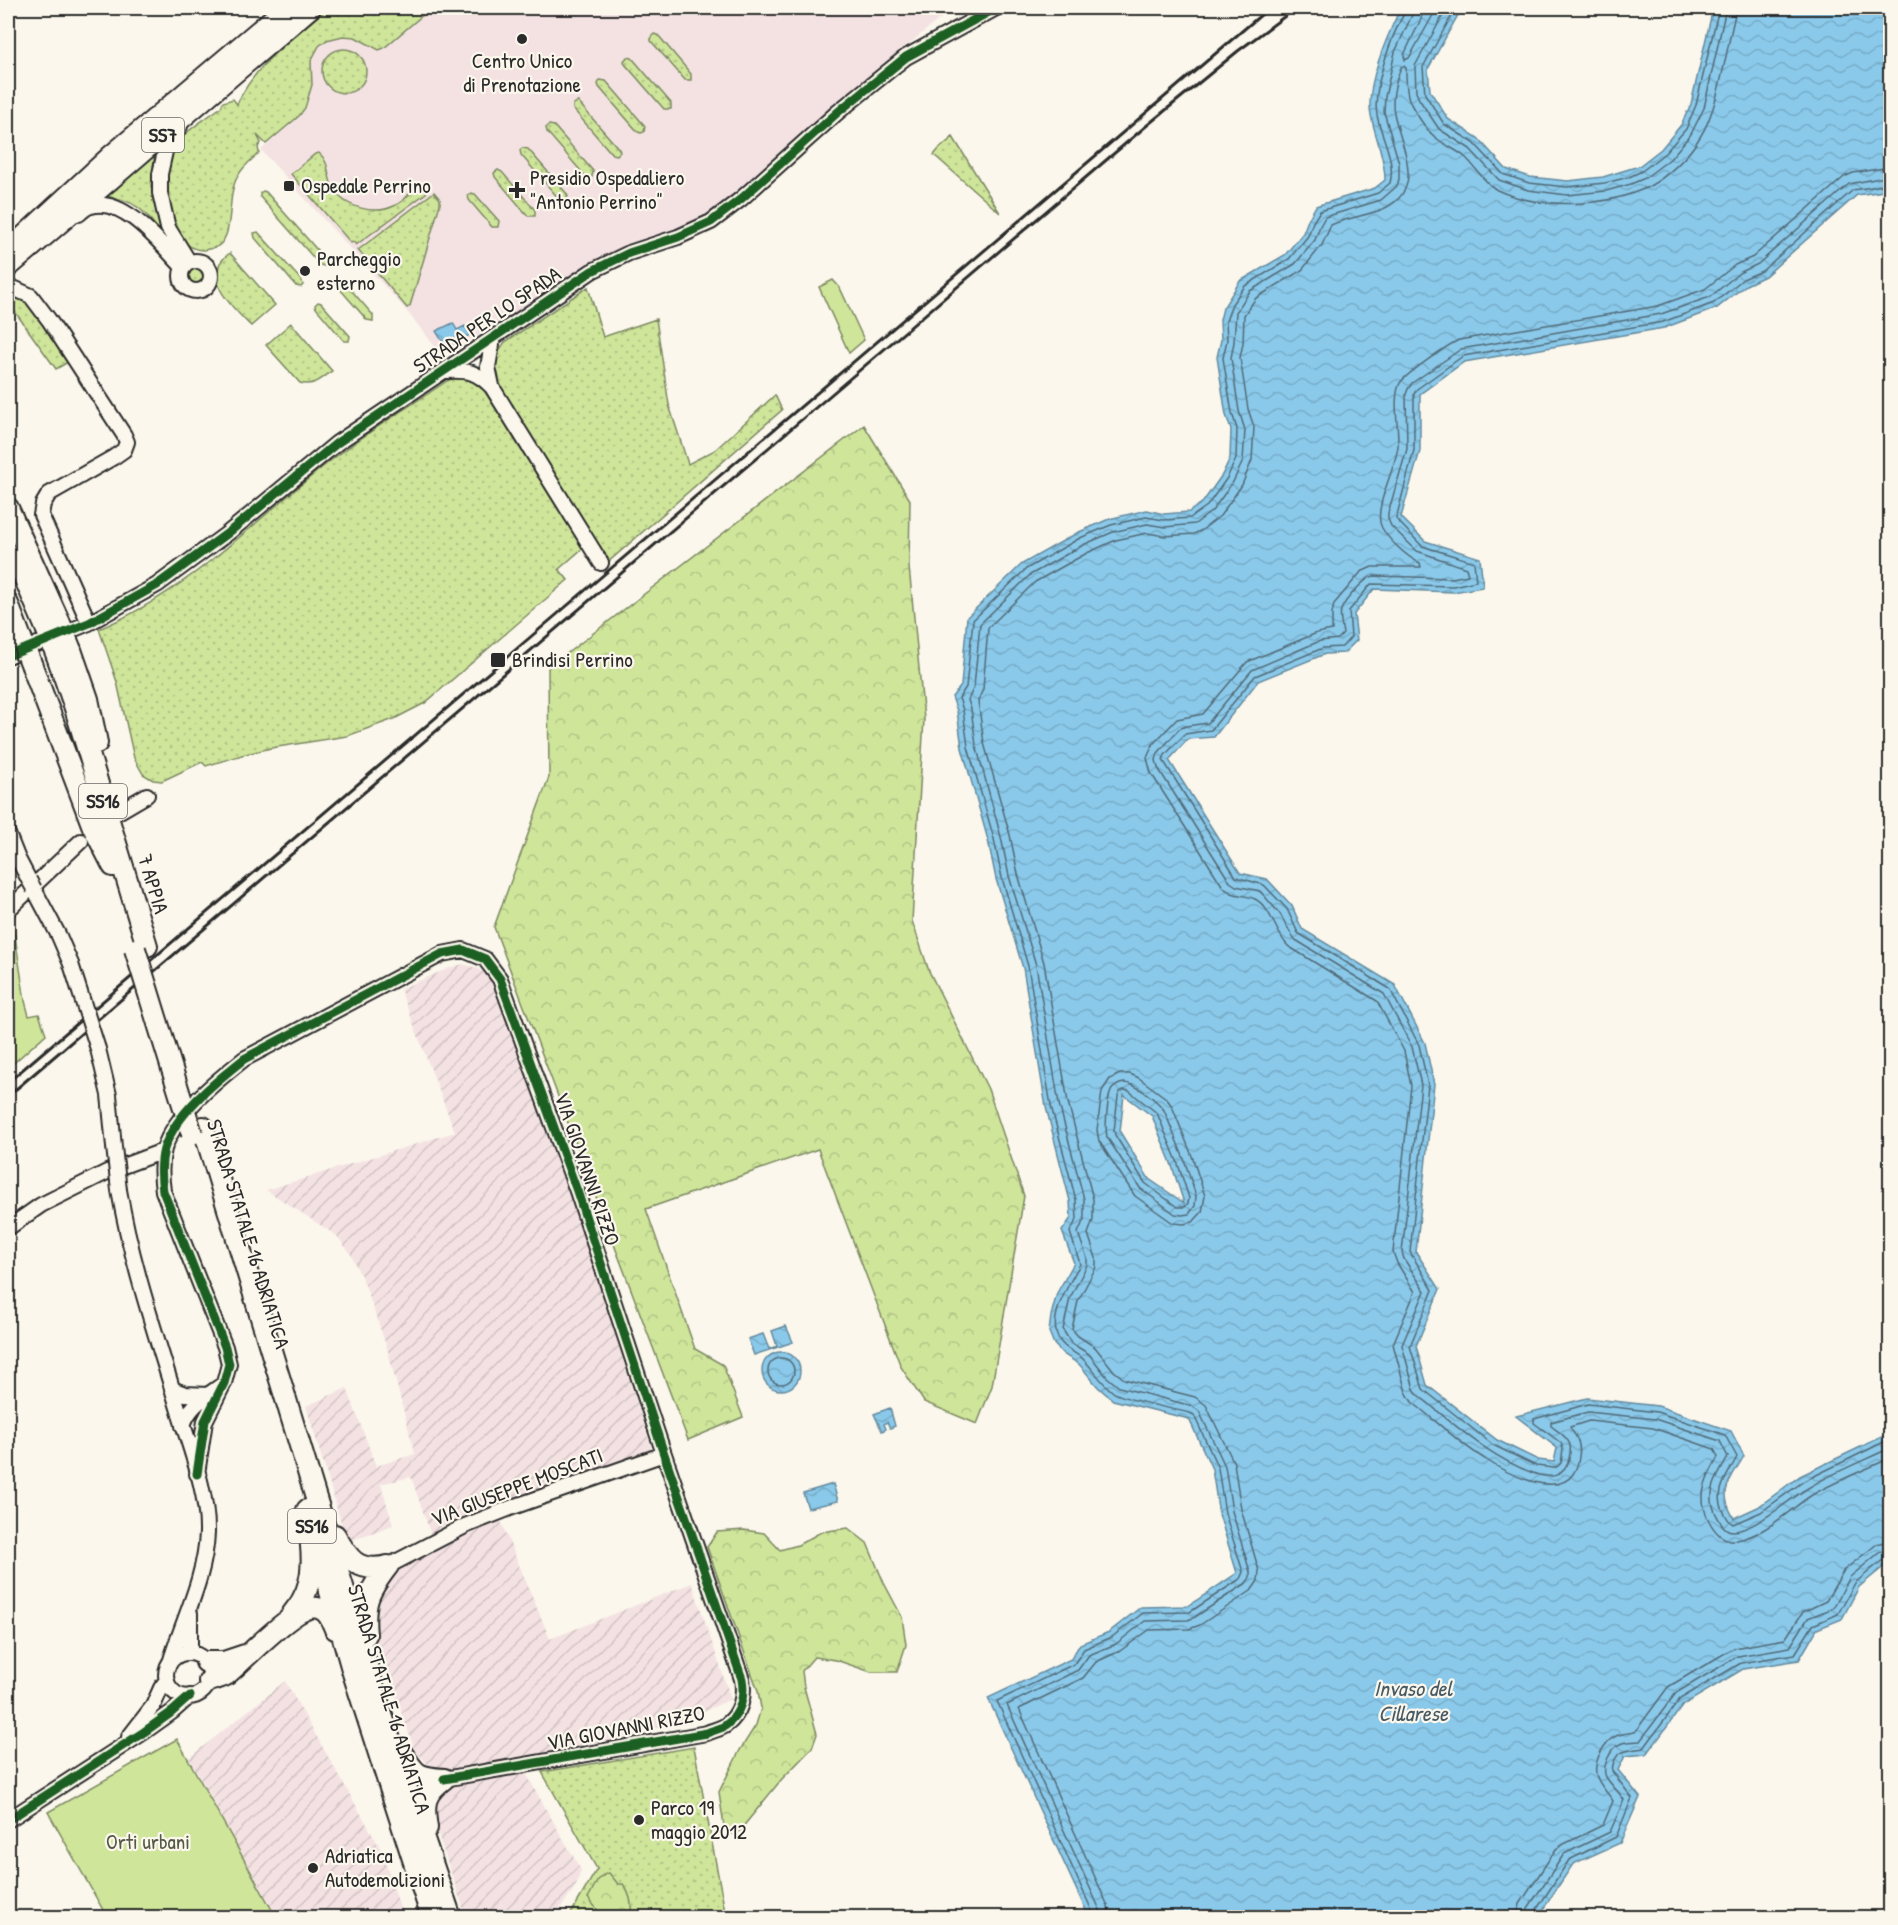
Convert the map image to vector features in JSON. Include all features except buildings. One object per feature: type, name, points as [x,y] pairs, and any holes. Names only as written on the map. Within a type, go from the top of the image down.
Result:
[{"type":"highway","name":"SS7","points":[[10,260],[71,191],[286,8]]},
{"type":"highway","name":"SS7","points":[[10,260],[193,109],[310,8]]},
{"type":"highway","points":[[8,238],[71,191]]},
{"type":"highway","points":[[8,508],[41,631],[52,658],[93,827],[117,865]]},
{"type":"highway","name":"SS16","points":[[8,540],[52,658]]},
{"type":"highway","name":"SS16","points":[[8,569],[41,631]]},
{"type":"highway","points":[[8,604],[41,631]]},
{"type":"highway","name":"7 APPIA","points":[[52,658],[75,708],[117,865],[197,1131]]},
{"type":"highway","name":"STRADA STATALE 16 ADRIATICA","points":[[197,1131],[313,1508],[432,1917]]},
{"type":"highway","points":[[313,1508],[353,1561],[365,1568],[376,1569],[388,1566]]},
{"type":"highway","points":[[286,1622],[303,1599],[310,1580],[313,1508]]},
{"type":"highway","points":[[361,1671],[364,1612],[368,1596],[388,1566]]},
{"type":"highway","points":[[202,1665],[225,1676],[286,1622],[310,1608],[318,1608],[328,1614],[361,1671]]},
{"type":"highway","name":"STRADA STATALE 16 ADRIATICA","points":[[361,1671],[386,1728],[451,1917]]},
{"type":"highway","points":[[386,1728],[414,1772],[426,1778],[444,1779]]},
{"type":"highway","points":[[434,1866],[425,1805],[428,1793],[444,1779]]},
{"type":"street","name":"STRADA PER LO SPADA","points":[[8,656],[89,623],[157,585],[193,560],[338,443],[592,272],[629,253],[678,237],[711,222],[741,200],[838,112],[899,62],[989,10]]},
{"type":"street","points":[[10,260],[23,260],[89,206],[104,205],[123,211],[139,222],[186,264],[168,228],[159,193],[160,174],[166,147],[193,109]]},
{"type":"street","points":[[8,290],[11,288],[31,296],[127,442],[124,450],[49,494],[43,504],[41,515],[89,623]]},
{"type":"street","points":[[484,371],[493,338]]},
{"type":"street","points":[[472,352],[601,562]]},
{"type":"street","points":[[444,371],[484,371]]},
{"type":"street","points":[[118,812],[147,795]]},
{"type":"street","points":[[8,834],[18,860],[59,936],[71,964],[98,1049],[109,1095],[118,1190],[126,1231],[207,1515],[204,1560],[190,1609],[179,1631],[166,1674],[167,1680],[176,1692],[190,1696]]},
{"type":"street","points":[[8,910],[81,841]]},
{"type":"street","name":"VIA GIOVANNI RIZZO","points":[[197,1474],[205,1421],[224,1383],[229,1364],[225,1347],[163,1191],[161,1170],[163,1151],[170,1135],[183,1116],[221,1077],[244,1059],[442,954],[463,950],[485,959],[500,979],[530,1058],[742,1679],[744,1693],[738,1710],[726,1725],[707,1733],[444,1779]]},
{"type":"street","points":[[8,1227],[41,1205],[107,1172],[163,1151]]},
{"type":"street","points":[[183,1426],[190,1411],[224,1383]]},
{"type":"street","points":[[172,1389],[184,1394],[209,1395]]},
{"type":"street","points":[[183,1426],[194,1425],[209,1412]]},
{"type":"street","name":"VIA GIUSEPPE MOSCATI","points":[[388,1566],[465,1526],[664,1454]]},
{"type":"street","points":[[8,1821],[172,1712],[190,1696],[200,1693],[202,1665],[190,1609]]},
{"type":"street","points":[[170,1663],[178,1655],[202,1665]]},
{"type":"street","points":[[117,1748],[132,1734],[153,1706],[167,1680]]},
{"type":"shaded area","name":"Presidio Ospedaliero \"Antonio Perrino\"","points":[[432,8],[953,8],[817,119],[720,207],[667,236],[614,251],[498,325],[442,355],[405,309],[261,150],[299,117],[306,108],[312,86],[311,61],[319,46],[343,36],[355,37],[379,50],[384,49]]},
{"type":"shaded area","points":[[463,964],[477,968],[486,974],[493,985],[573,1205],[651,1446],[649,1453],[444,1525],[431,1535],[411,1477],[381,1484],[393,1525],[347,1542],[306,1406],[347,1388],[376,1466],[415,1454],[387,1348],[365,1285],[350,1253],[337,1236],[266,1190],[455,1132],[400,989]]},
{"type":"shaded area","points":[[499,1517],[550,1639],[692,1583],[731,1699],[689,1718],[623,1738],[517,1758],[581,1870],[576,1886],[554,1917],[466,1917],[432,1817],[434,1770],[415,1751],[378,1645],[373,1623],[374,1609],[380,1593],[395,1571],[436,1551],[438,1543]]},
{"type":"shaded area","points":[[285,1681],[382,1851],[403,1917],[277,1917],[189,1758]]},
{"type":"green space","points":[[328,8],[431,8],[379,50],[355,37],[343,36],[327,40],[319,46],[311,61],[312,85],[305,108],[299,116],[266,144],[257,135],[261,143],[258,147],[259,153],[238,175],[232,192],[228,227],[223,241],[217,247],[205,250],[193,248],[183,240],[170,212],[166,180],[167,165],[173,147],[185,134],[221,107],[223,102],[233,99],[237,104],[245,89],[265,63]]},
{"type":"green space","points":[[654,34],[658,35],[691,74],[691,80],[685,80],[651,41]]},
{"type":"green space","points":[[344,49],[359,56],[366,71],[359,86],[344,93],[329,86],[322,71],[329,56]]},
{"type":"green space","points":[[627,57],[632,58],[671,103],[671,109],[664,109],[625,64]]},
{"type":"green space","points":[[600,80],[606,81],[645,126],[644,132],[638,132],[599,87]]},
{"type":"green space","points":[[578,102],[619,149],[620,152],[617,155],[612,154],[573,109],[573,104]]},
{"type":"green space","points":[[549,125],[554,126],[593,171],[592,177],[586,177],[547,132],[546,128]]},
{"type":"green space","points":[[953,137],[1000,213],[934,155]]},
{"type":"green space","points":[[522,148],[528,149],[567,194],[566,200],[560,200],[521,155]]},
{"type":"green space","points":[[155,151],[151,186],[158,220],[166,240],[140,209],[124,200],[101,196]]},
{"type":"green space","points":[[319,153],[327,165],[331,183],[338,195],[352,205],[361,208],[379,210],[396,205],[409,194],[415,185],[428,189],[426,193],[356,245],[354,242],[351,243],[291,174]]},
{"type":"green space","points":[[498,170],[535,210],[535,216],[528,216],[495,177],[494,173]]},
{"type":"green space","points":[[263,191],[326,260],[325,266],[320,265],[260,197]]},
{"type":"green space","points":[[434,192],[440,199],[440,204],[410,306],[407,308],[358,250]]},
{"type":"green space","points":[[471,193],[475,194],[499,221],[498,227],[492,227],[469,200],[468,196]]},
{"type":"green space","points":[[258,232],[302,281],[301,287],[296,286],[255,238],[254,233]]},
{"type":"green space","points":[[230,253],[275,305],[251,326],[228,301],[217,281],[217,272],[221,262]]},
{"type":"green space","points":[[196,264],[204,267],[207,275],[204,283],[196,286],[188,283],[185,275],[188,267]]},
{"type":"green space","points":[[833,280],[840,288],[864,340],[849,353],[819,287]]},
{"type":"green space","points":[[341,281],[373,315],[373,321],[367,320],[339,288],[338,284]]},
{"type":"green space","points":[[588,287],[603,337],[656,319],[669,405],[688,464],[715,450],[775,395],[782,410],[607,563],[499,386],[496,368],[498,353],[505,342]]},
{"type":"green space","points":[[13,292],[31,304],[70,361],[56,369],[8,302],[8,293]]},
{"type":"green space","points":[[318,302],[350,336],[349,341],[344,341],[316,308],[315,305]]},
{"type":"green space","points":[[291,323],[332,371],[317,382],[300,383],[266,345]]},
{"type":"green space","points":[[460,375],[472,377],[482,387],[583,548],[559,569],[568,580],[425,703],[394,719],[347,736],[271,748],[206,766],[202,762],[162,781],[153,780],[143,774],[134,758],[117,682],[99,629],[163,595],[193,574],[348,448],[447,381]]},
{"type":"green space","points":[[864,425],[910,500],[909,567],[924,719],[912,921],[929,971],[988,1089],[1024,1196],[992,1386],[977,1424],[924,1402],[901,1367],[818,1149],[646,1209],[695,1349],[723,1365],[743,1417],[688,1440],[494,927],[549,777],[548,668]]},
{"type":"green space","points":[[13,923],[29,1016],[39,1014],[46,1034],[8,1068],[8,928]]},
{"type":"green space","points":[[848,1528],[867,1543],[902,1617],[906,1645],[897,1672],[871,1672],[836,1660],[814,1657],[802,1671],[817,1734],[812,1748],[781,1780],[737,1834],[725,1834],[719,1792],[740,1750],[756,1725],[761,1708],[758,1691],[707,1547],[717,1532],[744,1530],[764,1533],[780,1550],[798,1545],[821,1532]]},
{"type":"green space","name":"Orti urbani","points":[[177,1739],[276,1917],[107,1917],[48,1812]]},
{"type":"green space","name":"Parco 19 maggio 2012","points":[[694,1747],[726,1917],[569,1917],[597,1869],[542,1772]]},
{"type":"green space","points":[[609,1873],[618,1884],[623,1884],[628,1892],[631,1917],[594,1917],[599,1912],[588,1898],[599,1880]]},
{"type":"water","name":"Invaso del Cillarese","points":[[1402,8],[1462,8],[1428,69],[1430,91],[1448,119],[1478,138],[1506,169],[1530,177],[1568,181],[1603,177],[1639,166],[1661,149],[1681,125],[1691,104],[1713,8],[1890,8],[1890,190],[1857,195],[1765,276],[1746,285],[1717,308],[1664,328],[1464,362],[1420,394],[1420,451],[1401,517],[1425,541],[1480,558],[1483,587],[1453,592],[1374,589],[1354,614],[1357,640],[1344,653],[1325,654],[1258,681],[1214,737],[1188,739],[1169,760],[1240,873],[1267,879],[1292,906],[1302,929],[1395,985],[1425,1043],[1434,1084],[1416,1252],[1440,1289],[1416,1346],[1427,1385],[1497,1440],[1538,1460],[1554,1462],[1557,1448],[1516,1416],[1587,1398],[1658,1406],[1731,1431],[1744,1456],[1727,1486],[1726,1500],[1734,1518],[1758,1507],[1800,1476],[1890,1433],[1890,1559],[1859,1587],[1842,1619],[1817,1629],[1799,1660],[1743,1669],[1683,1705],[1647,1754],[1625,1756],[1618,1770],[1640,1797],[1620,1843],[1573,1864],[1538,1917],[1089,1917],[988,1698],[1071,1659],[1080,1644],[1109,1632],[1141,1607],[1188,1606],[1237,1573],[1219,1514],[1212,1469],[1189,1419],[1113,1400],[1098,1387],[1079,1364],[1063,1354],[1054,1344],[1049,1332],[1057,1293],[1074,1263],[1062,1231],[1071,1218],[1070,1201],[1046,1107],[1023,968],[996,879],[988,840],[962,748],[957,711],[952,697],[961,686],[967,617],[1022,564],[1077,533],[1109,519],[1147,510],[1164,514],[1189,512],[1203,502],[1222,475],[1230,458],[1231,429],[1226,415],[1217,357],[1221,340],[1220,320],[1223,308],[1240,281],[1285,255],[1303,233],[1316,206],[1375,188],[1385,180],[1371,115],[1371,90],[1378,62]],"holes":[[[1124,1095],[1152,1116],[1171,1163],[1184,1203],[1149,1179],[1120,1132]]]},
{"type":"water","points":[[453,323],[457,330],[465,326],[470,335],[446,347],[436,331]]},
{"type":"water","points":[[786,1326],[793,1342],[754,1355],[748,1339],[763,1334],[769,1349],[777,1346],[772,1331]]},
{"type":"water","points":[[781,1352],[795,1357],[800,1371],[795,1385],[781,1390],[767,1385],[762,1371],[767,1357]]},
{"type":"water","points":[[890,1408],[895,1426],[890,1428],[887,1422],[884,1424],[886,1429],[882,1431],[874,1414]]},
{"type":"water","points":[[833,1484],[838,1501],[808,1508],[803,1493]]},
{"type":"railway","points":[[8,1082],[1269,8]]},
{"type":"railway","points":[[8,1096],[1145,127],[1238,51],[1296,8]]},
{"type":"cycle path","points":[[8,656],[89,623],[157,585],[228,533],[337,443],[592,271],[629,253],[678,237],[711,222],[741,199],[838,112],[906,57],[996,8]]},
{"type":"cycle path","points":[[197,1474],[205,1421],[224,1383],[229,1364],[225,1347],[163,1191],[162,1160],[169,1136],[186,1111],[244,1059],[442,954],[463,950],[485,959],[500,979],[577,1191],[664,1454],[742,1679],[743,1692],[741,1704],[731,1721],[707,1733],[444,1779]]},
{"type":"cycle path","points":[[8,1820],[144,1732],[190,1696]]},
{"type":"place","name":"Centro Unico di Prenotazione","points":[[522,39]]},
{"type":"place","name":"Ospedale Perrino","points":[[289,186]]},
{"type":"place","name":"Presidio Ospedaliero \"Antonio Perrino\"","points":[[517,190]]},
{"type":"place","name":"Parcheggio esterno","points":[[305,271]]},
{"type":"place","name":"Brindisi Perrino","points":[[498,660]]},
{"type":"place","name":"Parco 19 maggio 2012","points":[[639,1820]]},
{"type":"place","name":"Adriatica Autodemolizioni","points":[[313,1868]]}]
